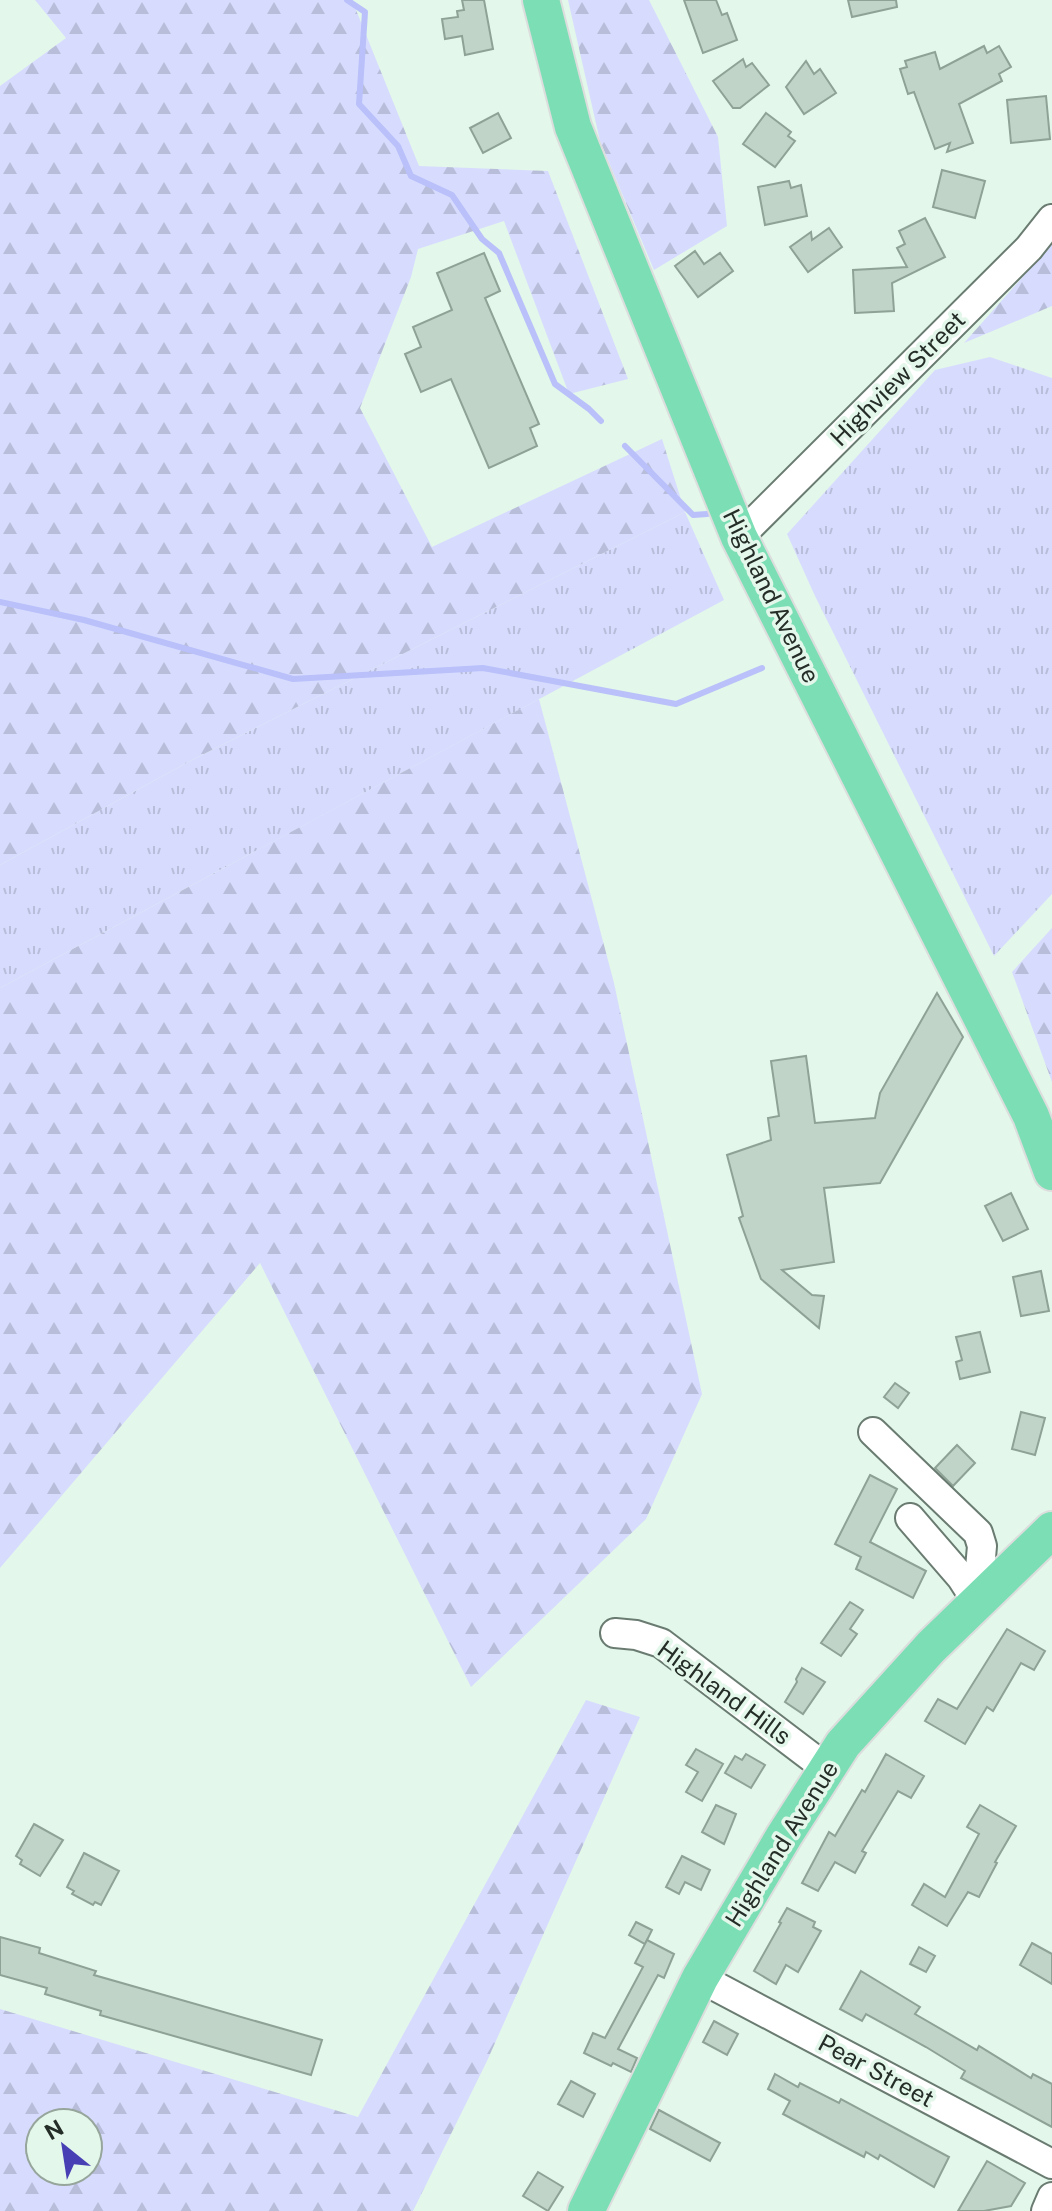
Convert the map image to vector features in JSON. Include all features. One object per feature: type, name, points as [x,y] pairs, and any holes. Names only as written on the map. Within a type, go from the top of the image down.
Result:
[{"type":"main road","name":"Highland Avenue","points":[[541,0],[573,127],[739,537],[1031,1116],[1052,1172]]},
{"type":"main road","name":"Highland Avenue","points":[[586,2211],[700,1978],[850,1735],[931,1647],[1052,1530]]},
{"type":"street","name":"Highview Street","points":[[739,537],[1029,248],[1052,219]]},
{"type":"street","points":[[873,1432],[978,1533],[982,1546],[977,1602]]},
{"type":"street","points":[[910,1518],[961,1577],[977,1602]]},
{"type":"street","name":"Highland Hills","points":[[615,1633],[636,1635],[661,1643],[827,1769]]},
{"type":"street","name":"Pear Street","points":[[700,1978],[1052,2164]]},
{"type":"street","points":[[1046,2211],[1052,2197]]},
{"type":"green space","points":[[35,0],[352,0],[419,166],[548,171],[628,379],[569,394],[504,221],[418,249],[411,277],[360,408],[432,547],[662,439],[685,512],[190,761],[0,865],[0,86],[66,38]]},
{"type":"green space","points":[[568,0],[649,0],[718,137],[727,226],[654,270],[600,141]]},
{"type":"green space","points":[[1052,244],[1052,306],[964,343]]},
{"type":"green space","points":[[990,357],[1052,378],[1052,894],[994,956],[787,534],[935,370]]},
{"type":"green space","points":[[685,512],[724,600],[0,988],[0,865],[190,761]]},
{"type":"green space","points":[[539,699],[614,983],[702,1394],[646,1519],[471,1687],[260,1263],[0,1568],[0,988]]},
{"type":"green space","points":[[1052,928],[1052,1082],[1012,972]]},
{"type":"green space","points":[[586,1700],[640,1717],[487,2061],[413,2211],[0,2211],[0,2009],[358,2117]]},
{"type":"building","points":[[462,0],[484,0],[493,49],[465,55],[462,36],[445,39],[442,19],[458,17],[457,11],[464,10]]},
{"type":"building","points":[[684,0],[716,0],[722,15],[727,13],[737,40],[703,53]]},
{"type":"building","points":[[848,0],[896,0],[897,7],[852,17]]},
{"type":"building","points":[[984,46],[987,53],[999,46],[1011,67],[999,74],[1002,81],[959,104],[973,143],[947,152],[950,143],[935,149],[914,92],[908,94],[900,69],[907,67],[905,61],[935,52],[940,69]]},
{"type":"building","points":[[743,59],[746,67],[752,63],[769,85],[740,108],[733,108],[713,81]]},
{"type":"building","points":[[806,61],[814,74],[820,69],[836,93],[804,114],[786,87]]},
{"type":"building","points":[[1046,96],[1050,139],[1011,143],[1007,100]]},
{"type":"building","points":[[498,113],[511,138],[483,153],[470,128]]},
{"type":"building","points":[[766,113],[791,132],[788,136],[795,141],[775,167],[743,144]]},
{"type":"building","points":[[942,170],[985,181],[975,218],[933,207]]},
{"type":"building","points":[[789,181],[791,188],[801,185],[807,216],[765,225],[758,187]]},
{"type":"building","points":[[925,218],[945,257],[892,283],[894,311],[855,313],[853,270],[907,267],[897,248],[905,244],[899,231]]},
{"type":"building","points":[[829,228],[842,247],[808,272],[790,247],[811,232],[812,240]]},
{"type":"building","points":[[695,251],[704,264],[720,253],[733,271],[698,297],[675,266]]},
{"type":"building","points":[[484,253],[500,291],[485,298],[539,424],[530,428],[537,446],[489,468],[451,379],[421,392],[405,354],[421,347],[413,327],[452,310],[437,273]]},
{"type":"building","points":[[937,993],[963,1037],[880,1183],[824,1188],[834,1262],[782,1270],[812,1295],[824,1296],[819,1328],[761,1279],[739,1218],[743,1216],[727,1155],[771,1140],[768,1118],[779,1116],[771,1061],[806,1056],[815,1123],[875,1118],[880,1093]]},
{"type":"building","points":[[1011,1193],[1028,1229],[1003,1241],[985,1206]]},
{"type":"building","points":[[1041,1271],[1049,1311],[1021,1316],[1013,1277]]},
{"type":"building","points":[[980,1332],[990,1372],[960,1379],[956,1362],[962,1360],[956,1337]]},
{"type":"building","points":[[895,1383],[909,1393],[898,1408],[884,1397]]},
{"type":"building","points":[[1021,1412],[1045,1418],[1035,1455],[1012,1449]]},
{"type":"building","points":[[957,1445],[975,1463],[953,1486],[935,1468]]},
{"type":"building","points":[[870,1475],[897,1489],[870,1542],[926,1571],[913,1598],[856,1569],[861,1557],[835,1544]]},
{"type":"building","points":[[850,1602],[863,1610],[850,1629],[857,1634],[841,1656],[821,1643]]},
{"type":"building","points":[[1007,1629],[1045,1651],[1034,1670],[1021,1663],[993,1711],[987,1707],[965,1744],[925,1721],[938,1699],[957,1709]]},
{"type":"building","points":[[802,1668],[825,1682],[803,1714],[785,1702]]},
{"type":"building","points":[[696,1749],[723,1764],[702,1801],[686,1792],[698,1772],[686,1765]]},
{"type":"building","points":[[746,1754],[765,1765],[751,1788],[725,1773],[735,1756],[742,1760]]},
{"type":"building","points":[[886,1754],[924,1776],[911,1798],[898,1791],[862,1851],[866,1853],[855,1873],[835,1862],[818,1891],[802,1883],[829,1832],[835,1836]]},
{"type":"building","points":[[716,1805],[736,1814],[724,1844],[702,1832]]},
{"type":"building","points":[[980,1805],[1016,1826],[979,1897],[968,1892],[947,1926],[912,1905],[924,1884],[945,1897],[979,1834],[967,1827]]},
{"type":"building","points":[[34,1824],[63,1840],[40,1876],[20,1864],[22,1860],[16,1856]]},
{"type":"building","points":[[84,1853],[119,1871],[101,1905],[95,1902],[93,1905],[72,1894],[74,1891],[67,1887]]},
{"type":"building","points":[[682,1856],[710,1870],[701,1890],[685,1882],[679,1894],[666,1887]]},
{"type":"building","points":[[787,1908],[815,1922],[813,1927],[821,1931],[798,1972],[786,1965],[776,1984],[754,1971]]},
{"type":"building","points":[[636,1922],[652,1930],[645,1944],[629,1935]]},
{"type":"building","points":[[0,1937],[40,1948],[39,1953],[96,1971],[94,1975],[322,2040],[311,2075],[100,2015],[101,2011],[45,1994],[47,1988],[0,1975]]},
{"type":"building","points":[[647,1940],[674,1954],[664,1978],[658,1975],[618,2049],[637,2058],[631,2072],[584,2053],[593,2033],[605,2038],[643,1967],[635,1963]]},
{"type":"building","points":[[1032,1943],[1052,1954],[1052,1984],[1020,1965]]},
{"type":"building","points":[[919,1947],[935,1956],[926,1972],[910,1964]]},
{"type":"building","points":[[861,1971],[920,2007],[915,2014],[977,2050],[979,2046],[1031,2078],[1033,2074],[1052,2084],[1052,2127],[961,2078],[965,2071],[926,2047],[866,2014],[862,2021],[840,2009]]},
{"type":"building","points":[[714,2021],[738,2034],[727,2055],[703,2042]]},
{"type":"building","points":[[775,2074],[839,2103],[841,2099],[949,2157],[934,2187],[880,2155],[878,2159],[866,2152],[864,2157],[783,2114],[790,2101],[768,2089]]},
{"type":"building","points":[[571,2081],[595,2094],[583,2117],[558,2104]]},
{"type":"building","points":[[659,2110],[720,2143],[710,2161],[650,2129]]},
{"type":"building","points":[[987,2161],[1025,2183],[1011,2206],[984,2211],[958,2211]]},
{"type":"building","points":[[538,2172],[563,2187],[548,2211],[523,2196]]},
{"type":"waterway","points":[[347,0],[365,12],[359,104],[398,146],[411,176],[452,195],[482,239],[499,253],[555,384],[601,421]]},
{"type":"waterway","points":[[625,446],[693,515],[707,514]]},
{"type":"waterway","points":[[0,602],[84,620],[293,679],[483,668],[676,704],[762,668]]}]
